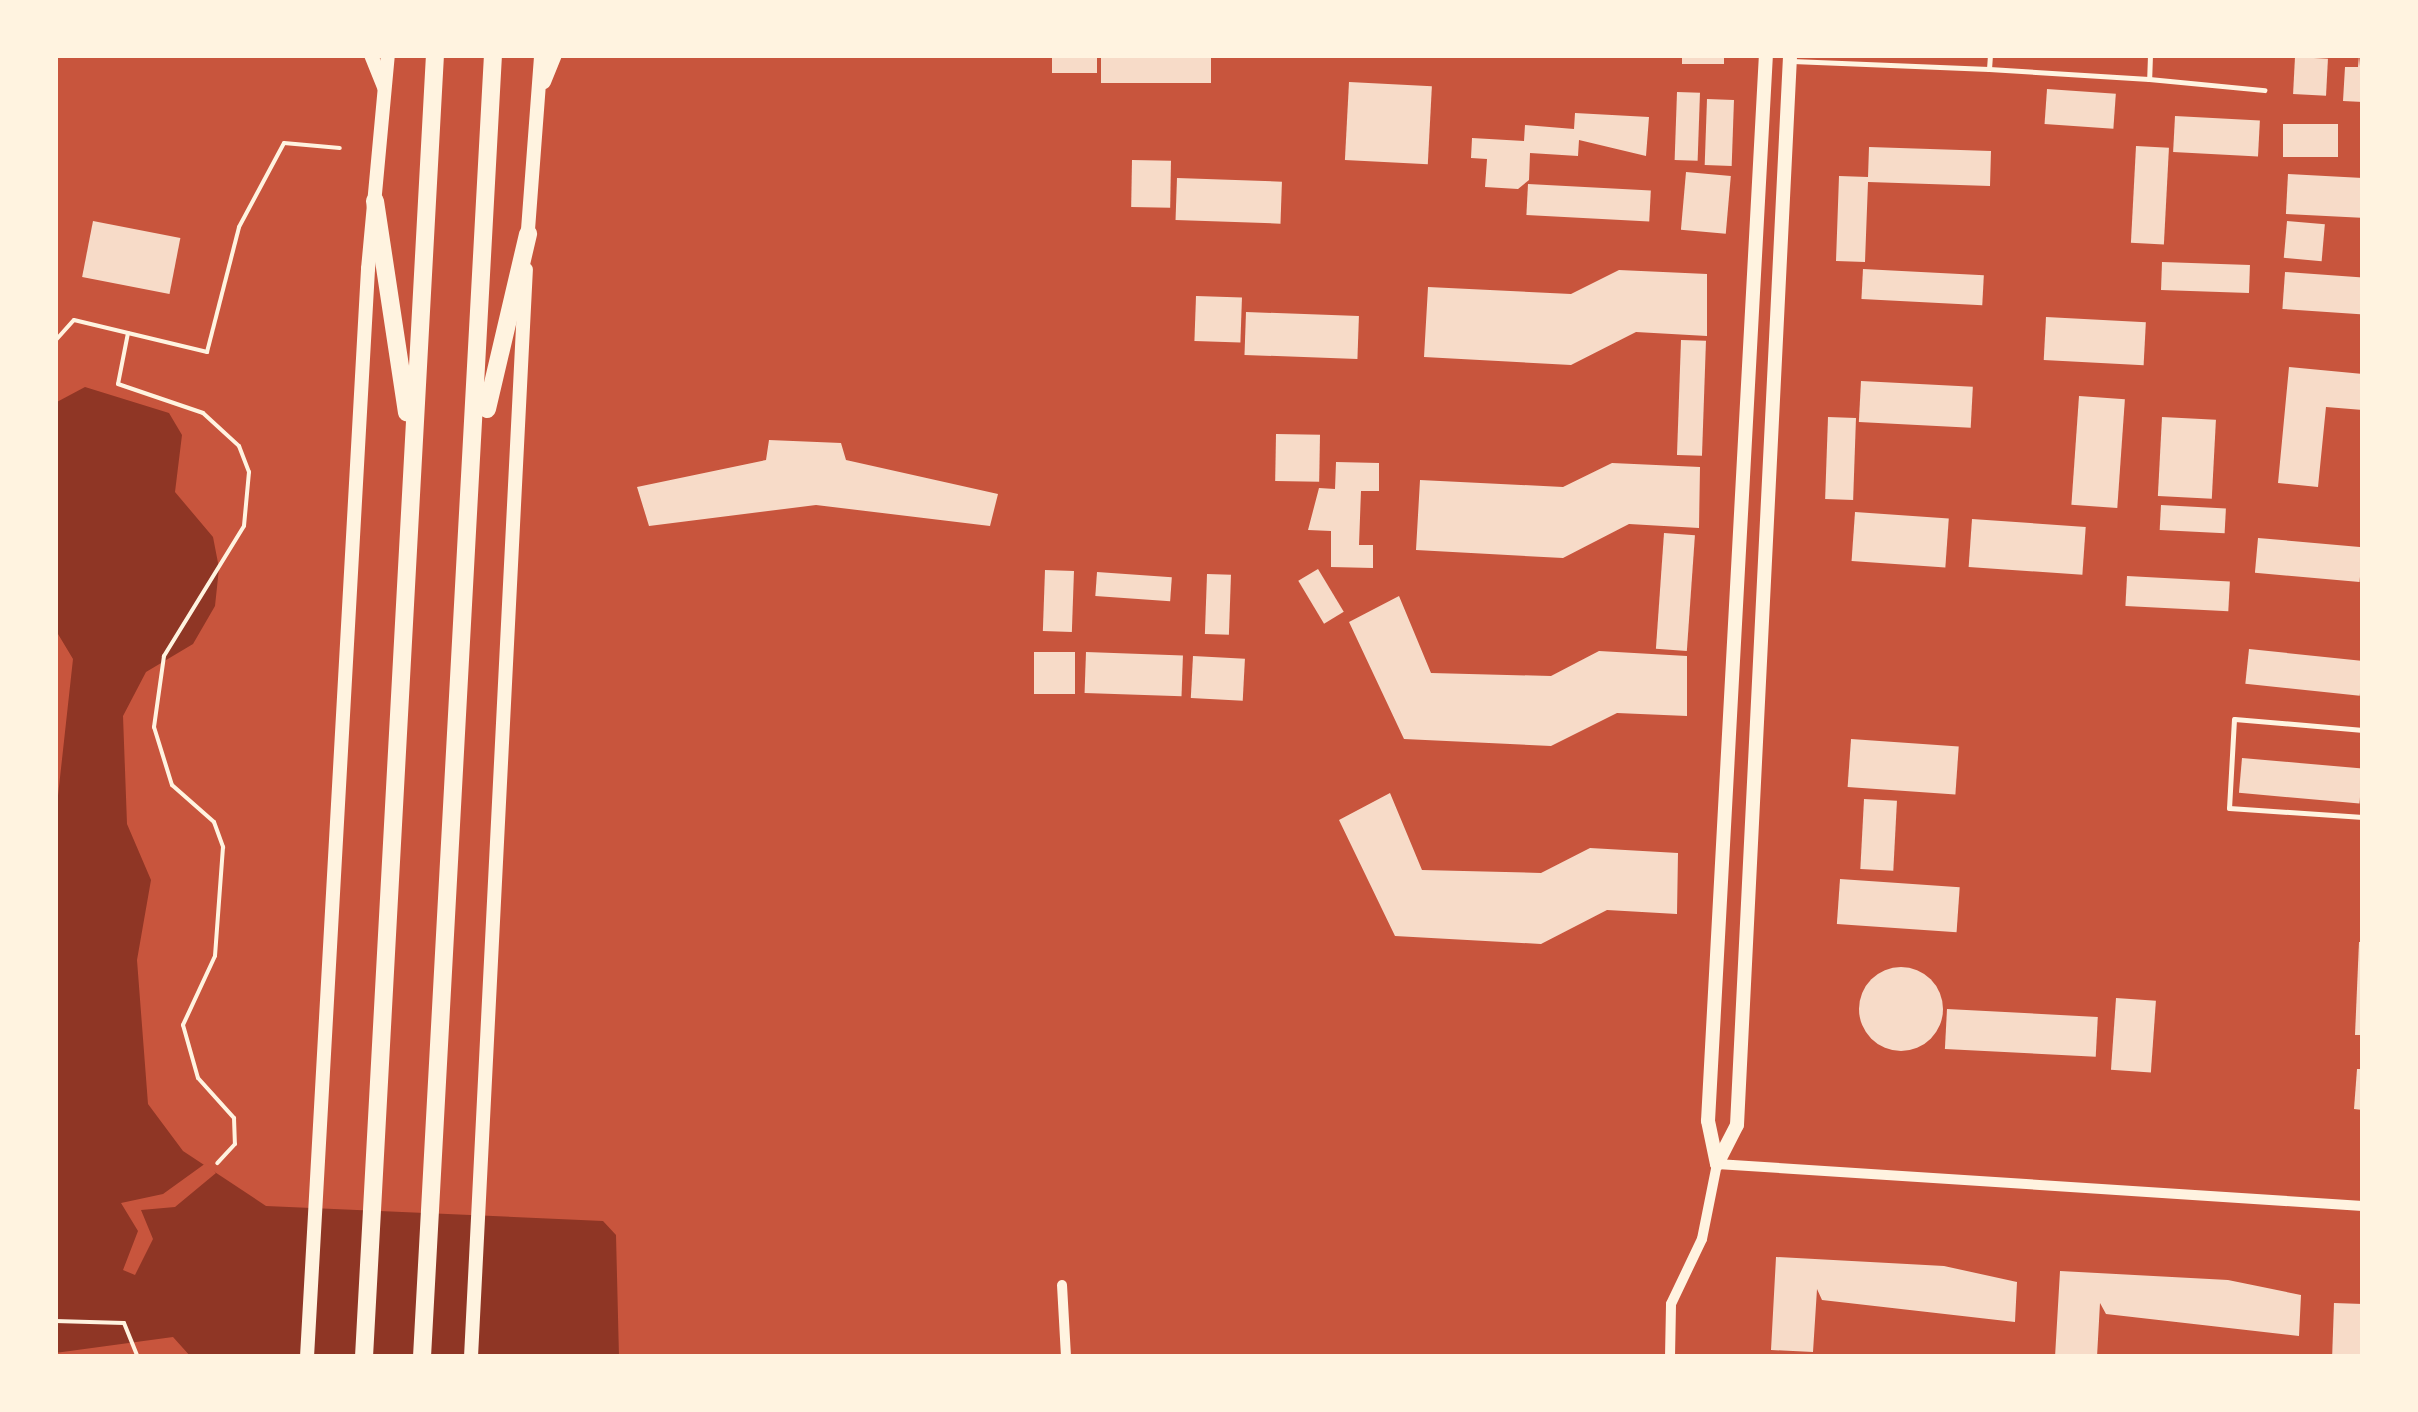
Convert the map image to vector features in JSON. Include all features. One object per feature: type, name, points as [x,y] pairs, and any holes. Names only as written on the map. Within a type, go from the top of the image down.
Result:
[{"type":"highway","points":[[364,1357],[435,55]]},
{"type":"highway","points":[[422,1357],[476,454],[493,55]]},
{"type":"highway","points":[[376,201],[413,453]]},
{"type":"highway","points":[[476,454],[528,234]]},
{"type":"street","points":[[371,55],[386,93]]},
{"type":"street","points":[[307,1357],[316,1153],[388,55]]},
{"type":"street","points":[[471,1357],[528,234],[541,55]]},
{"type":"street","points":[[539,97],[555,55]]},
{"type":"street","points":[[1717,1164],[1708,1121],[1766,55]]},
{"type":"street","points":[[1670,1357],[1671,1304],[1702,1239],[1717,1164],[1737,1125],[1790,58]]},
{"type":"street","points":[[1717,1164],[2363,1206]]},
{"type":"street","points":[[1062,1286],[1066,1357]]},
{"type":"lane","points":[[1989,70],[1990,55]]},
{"type":"lane","points":[[2149,78],[2150,55]]},
{"type":"lane","points":[[1790,58],[2149,78],[2264,90]]},
{"type":"lane","points":[[2363,730],[2234,719],[2229,808],[2363,817]]},
{"type":"path","points":[[55,341],[74,320],[207,352],[239,227],[284,143],[340,148]]},
{"type":"path","points":[[128,333],[118,384],[203,413],[239,446],[249,472],[244,526],[164,656],[154,727],[172,785],[214,822],[223,846],[215,956],[184,1025],[198,1078],[234,1118],[235,1144],[217,1163]]},
{"type":"path","points":[[55,1321],[124,1323],[138,1357]]},
{"type":"shaded area","points":[[85,387],[169,413],[182,435],[175,492],[213,537],[219,568],[215,606],[193,644],[146,672],[123,716],[127,824],[151,880],[137,960],[148,1104],[183,1151],[266,1206],[603,1221],[616,1235],[619,1357],[191,1357],[173,1337],[55,1353],[55,823],[73,659],[55,629],[55,403]]},
{"type":"pier","points":[[206,1163],[216,1173],[175,1207],[141,1210],[153,1239],[135,1275],[123,1270],[138,1231],[121,1203],[163,1194]]},
{"type":"building","points":[[1052,55],[1097,55],[1097,73],[1052,73]]},
{"type":"building","points":[[1101,55],[1211,55],[1211,83],[1101,83]]},
{"type":"building","points":[[1682,55],[1724,55],[1724,64],[1682,64]]},
{"type":"building","points":[[2359,55],[2363,102],[2343,101],[2345,67],[2358,67]]},
{"type":"building","points":[[2295,57],[2328,59],[2326,96],[2293,94]]},
{"type":"building","points":[[1349,82],[1432,86],[1428,164],[1345,160]]},
{"type":"building","points":[[2047,89],[2116,94],[2113,129],[2045,124]]},
{"type":"building","points":[[1677,92],[1700,93],[1698,161],[1675,160]]},
{"type":"building","points":[[1707,99],[1734,100],[1732,166],[1705,165]]},
{"type":"building","points":[[1575,113],[1649,117],[1646,156],[1579,140],[1578,156],[1530,153],[1529,180],[1518,189],[1485,187],[1487,159],[1471,158],[1472,138],[1524,141],[1525,125],[1574,129]]},
{"type":"building","points":[[2175,116],[2260,120],[2258,156],[2173,152]]},
{"type":"building","points":[[2283,124],[2338,124],[2338,157],[2283,157]]},
{"type":"building","points":[[2136,146],[2169,148],[2164,245],[2131,243]]},
{"type":"building","points":[[1869,147],[1991,151],[1990,186],[1868,182],[1865,262],[1836,261],[1839,176],[1868,177]]},
{"type":"building","points":[[1132,160],[1171,161],[1170,208],[1131,207]]},
{"type":"building","points":[[1686,172],[1731,176],[1726,234],[1681,230]]},
{"type":"building","points":[[2288,174],[2363,178],[2361,218],[2286,214]]},
{"type":"building","points":[[1177,178],[1282,182],[1280,224],[1176,220]]},
{"type":"building","points":[[1528,184],[1651,190],[1649,221],[1526,215]]},
{"type":"building","points":[[93,221],[180,238],[169,294],[82,277]]},
{"type":"building","points":[[2287,221],[2325,224],[2322,261],[2284,258]]},
{"type":"building","points":[[2162,262],[2250,265],[2249,293],[2161,290]]},
{"type":"building","points":[[1863,269],[1984,275],[1982,305],[1861,299]]},
{"type":"building","points":[[1619,270],[1707,274],[1707,336],[1636,332],[1571,365],[1424,357],[1428,287],[1571,294]]},
{"type":"building","points":[[2285,272],[2363,277],[2360,314],[2282,309]]},
{"type":"building","points":[[1196,296],[1242,298],[1240,343],[1194,341]]},
{"type":"building","points":[[1246,312],[1359,316],[1357,359],[1244,355]]},
{"type":"building","points":[[2046,317],[2146,322],[2144,365],[2044,360]]},
{"type":"building","points":[[1681,340],[1706,341],[1702,456],[1677,455]]},
{"type":"building","points":[[2289,367],[2363,374],[2363,410],[2326,407],[2318,487],[2278,483]]},
{"type":"building","points":[[1861,381],[1973,387],[1971,428],[1859,422]]},
{"type":"building","points":[[2079,396],[2125,399],[2117,508],[2071,505]]},
{"type":"building","points":[[1828,417],[1856,418],[1853,500],[1825,499]]},
{"type":"building","points":[[2162,417],[2216,420],[2212,499],[2158,496]]},
{"type":"building","points":[[1276,434],[1320,435],[1319,482],[1275,481]]},
{"type":"building","points":[[769,440],[841,443],[846,460],[998,494],[990,526],[816,505],[649,526],[637,487],[766,460]]},
{"type":"building","points":[[1336,462],[1379,463],[1379,491],[1361,491],[1359,545],[1373,545],[1373,568],[1331,567],[1331,531],[1308,530],[1319,488],[1335,489]]},
{"type":"building","points":[[1612,463],[1700,467],[1699,528],[1629,524],[1563,558],[1416,550],[1420,480],[1563,487]]},
{"type":"building","points":[[2161,505],[2226,508],[2225,533],[2160,530]]},
{"type":"building","points":[[1855,512],[1949,519],[1945,567],[1852,561]]},
{"type":"building","points":[[1972,519],[2086,527],[2082,575],[1969,567]]},
{"type":"building","points":[[1664,533],[1695,535],[1687,651],[1656,649]]},
{"type":"building","points":[[2258,538],[2363,547],[2360,582],[2255,573]]},
{"type":"building","points":[[1318,569],[1344,612],[1324,624],[1298,581]]},
{"type":"building","points":[[1045,570],[1074,571],[1072,632],[1043,631]]},
{"type":"building","points":[[1097,572],[1172,577],[1170,601],[1095,596]]},
{"type":"building","points":[[1207,574],[1231,575],[1229,635],[1205,634]]},
{"type":"building","points":[[2127,576],[2230,581],[2228,611],[2125,606]]},
{"type":"building","points":[[1399,596],[1431,673],[1551,676],[1599,651],[1687,656],[1687,716],[1617,713],[1551,746],[1404,739],[1349,622]]},
{"type":"building","points":[[2249,649],[2363,661],[2360,696],[2245,684]]},
{"type":"building","points":[[1034,652],[1075,652],[1075,694],[1034,694]]},
{"type":"building","points":[[1086,652],[1183,655],[1182,696],[1085,693]]},
{"type":"building","points":[[1193,656],[1245,659],[1243,701],[1191,698]]},
{"type":"building","points":[[1851,739],[1959,747],[1955,794],[1848,787]]},
{"type":"building","points":[[2242,758],[2363,769],[2359,803],[2239,793]]},
{"type":"building","points":[[1390,793],[1422,870],[1541,873],[1590,848],[1678,853],[1677,914],[1607,910],[1541,944],[1395,936],[1339,820]]},
{"type":"building","points":[[1864,799],[1897,801],[1893,871],[1860,869]]},
{"type":"building","points":[[1840,879],[1960,887],[1957,932],[1837,924]]},
{"type":"building","points":[[2359,942],[2363,942],[2363,1035],[2355,1035]]},
{"type":"building","points":[[1893,967],[1909,967],[1925,974],[1936,985],[1943,1009],[1940,1025],[1931,1039],[1909,1051],[1893,1051],[1877,1044],[1866,1033],[1859,1017],[1859,1001],[1866,985],[1877,974]]},
{"type":"building","points":[[2116,998],[2156,1001],[2151,1073],[2111,1070]]},
{"type":"building","points":[[1947,1009],[2098,1017],[2096,1057],[1945,1049]]},
{"type":"building","points":[[2357,1069],[2363,1069],[2363,1110],[2354,1109]]},
{"type":"building","points":[[1776,1257],[1944,1266],[2017,1282],[2015,1322],[1822,1300],[1817,1289],[1813,1352],[1771,1350]]},
{"type":"building","points":[[2060,1271],[2228,1280],[2301,1295],[2299,1336],[2106,1314],[2100,1303],[2097,1357],[2055,1357]]},
{"type":"building","points":[[2334,1303],[2363,1304],[2361,1357],[2332,1357]]}]
